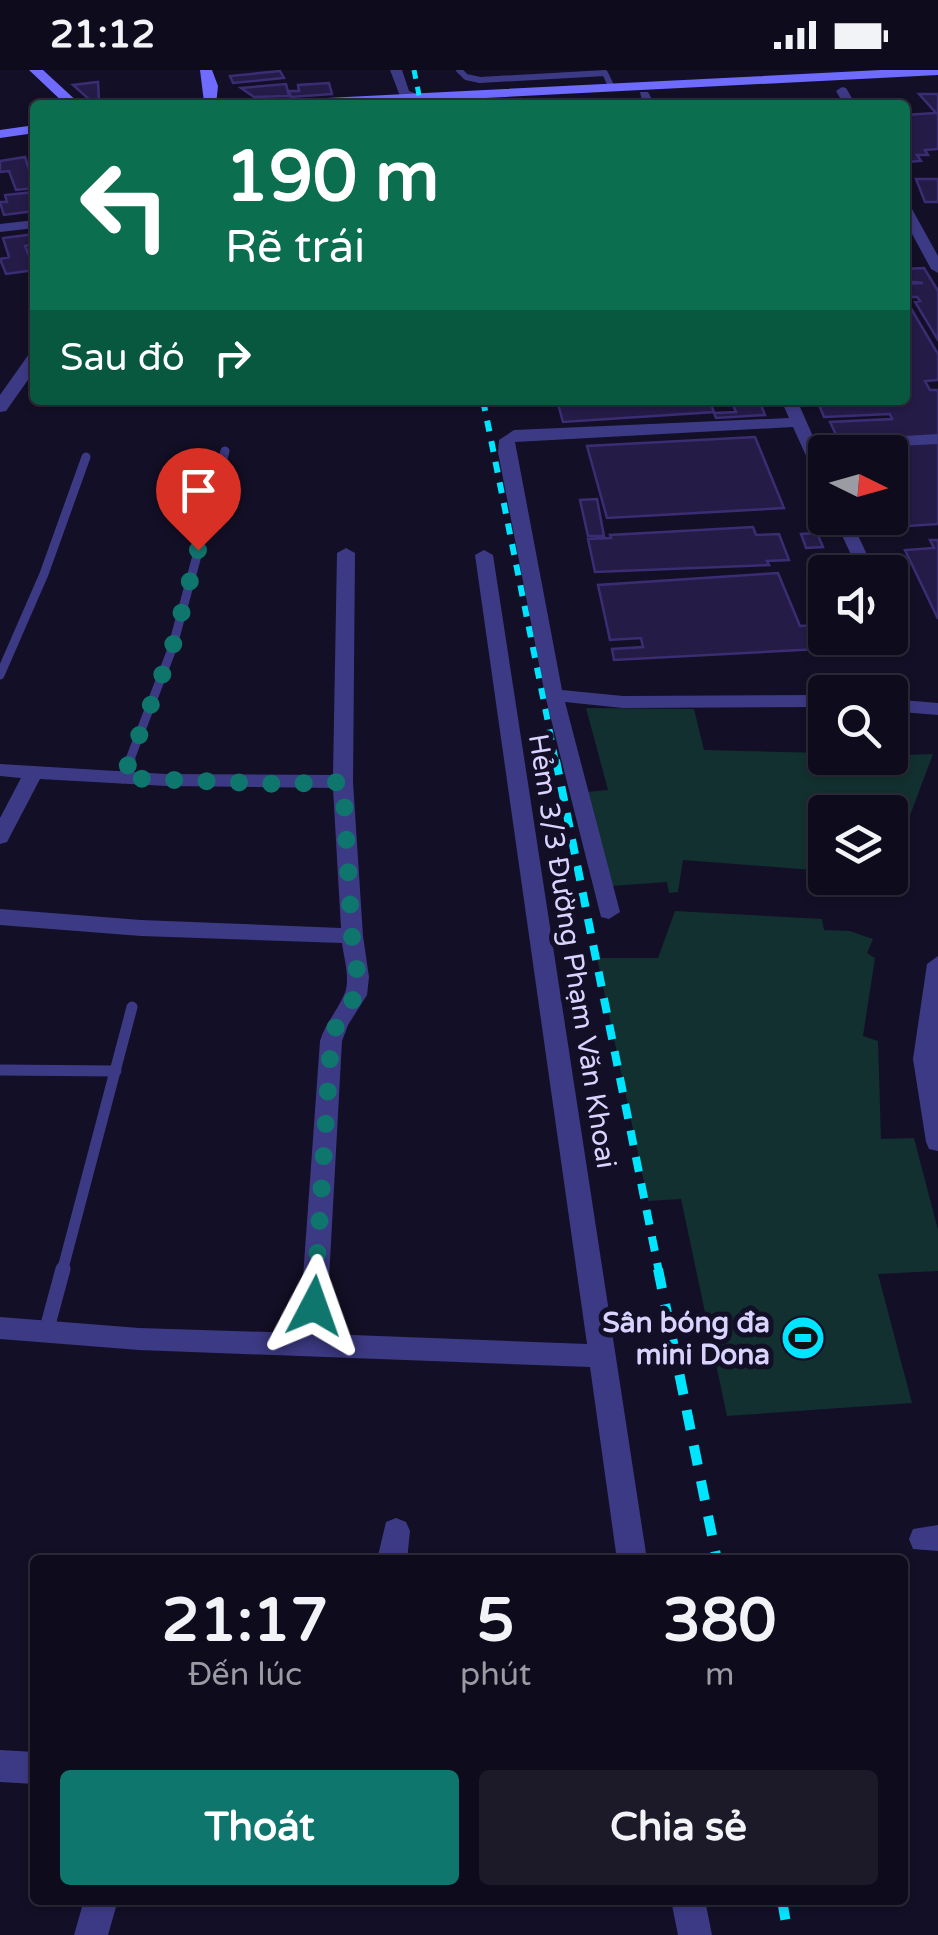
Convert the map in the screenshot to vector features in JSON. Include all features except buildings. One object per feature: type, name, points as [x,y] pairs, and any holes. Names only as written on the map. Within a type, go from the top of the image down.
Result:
[{"type":"main road","points":[[36,70],[69,100]]},
{"type":"main road","points":[[206,70],[216,100]]},
{"type":"main road","points":[[634,96],[750,75],[938,78]]},
{"type":"main road","points":[[460,100],[842,91],[938,78]]},
{"type":"main road","points":[[559,100],[938,78]]},
{"type":"main road","points":[[0,125],[30,121]]},
{"type":"main road","points":[[0,134],[30,131]]},
{"type":"street","points":[[396,70],[404,93],[414,100]]},
{"type":"street","points":[[842,91],[847,100]]},
{"type":"street","points":[[910,214],[920,224],[938,269]]},
{"type":"street","points":[[0,228],[30,225]]},
{"type":"street","points":[[0,407],[30,365]]},
{"type":"street","points":[[792,405],[808,441]]},
{"type":"street","points":[[609,912],[554,695],[507,440],[514,435],[800,422]]},
{"type":"street","points":[[908,441],[938,439]]},
{"type":"street","points":[[312,1344],[331,1042],[337,1023],[356,995],[358,978],[343,782],[346,553]]},
{"type":"street","name":"Hẻm 3/3 Đường Phạm Văn Khoai","points":[[484,555],[631,1555]]},
{"type":"street","points":[[554,695],[623,702],[808,702]]},
{"type":"street","points":[[908,706],[938,709]]},
{"type":"street","points":[[0,770],[279,784],[343,782]]},
{"type":"street","points":[[0,836],[34,772]]},
{"type":"street","points":[[0,917],[141,928],[352,936]]},
{"type":"street","points":[[938,964],[925,1059],[938,1136]]},
{"type":"street","points":[[0,1328],[526,1356],[604,1356]]},
{"type":"street","points":[[0,1766],[30,1768]]},
{"type":"street","points":[[92,1935],[100,1905]]},
{"type":"street","points":[[689,1905],[694,1935]]},
{"type":"lane","points":[[458,70],[466,77],[480,80],[605,73],[634,96]]},
{"type":"lane","points":[[123,778],[172,649],[224,452]]},
{"type":"lane","points":[[0,676],[44,574],[86,457]]},
{"type":"lane","points":[[46,1332],[132,1007]]},
{"type":"lane","points":[[0,1070],[116,1070]]},
{"type":"green space","points":[[586,708],[694,709],[704,750],[808,753],[808,775],[908,775],[908,755],[933,754],[908,821],[908,795],[808,795],[808,870],[683,860],[678,892],[669,893],[667,882],[611,886],[586,792],[608,790]]},
{"type":"green space","points":[[675,911],[822,919],[824,930],[850,931],[873,939],[867,953],[875,958],[863,1036],[878,1041],[881,1139],[914,1138],[938,1230],[938,1271],[878,1274],[912,1403],[727,1416],[681,1199],[648,1201],[597,958],[658,958]]},
{"type":"railway","points":[[414,70],[420,100]]},
{"type":"railway","points":[[484,405],[556,762]]},
{"type":"railway","points":[[556,760],[659,1272]]},
{"type":"railway","points":[[658,1269],[716,1555]]},
{"type":"railway","points":[[783,1905],[788,1935]]},
{"type":"place","name":"Sân bóng đa mini Dona","points":[[803,1338]]},
{"type":"route","points":[[198,550],[172,649],[123,778],[279,784],[343,782],[358,978],[356,995],[337,1023],[331,1042],[314,1306]]}]
